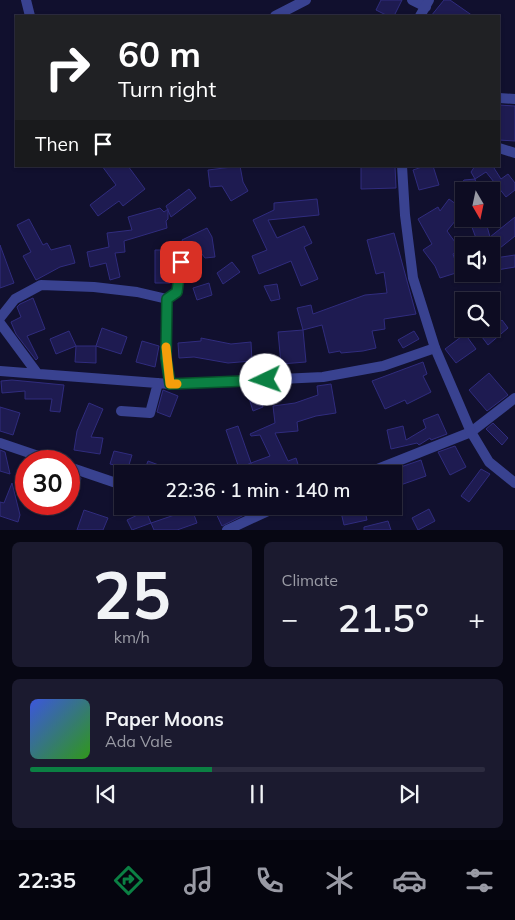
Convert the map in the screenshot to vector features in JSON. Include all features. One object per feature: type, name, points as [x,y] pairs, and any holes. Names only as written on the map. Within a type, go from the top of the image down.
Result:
[{"type":"street","points":[[26,0],[30,15]]},
{"type":"street","points":[[277,15],[306,0]]},
{"type":"street","points":[[412,0],[427,3],[421,15]]},
{"type":"street","points":[[500,98],[515,99]]},
{"type":"street","points":[[500,148],[515,153]]},
{"type":"street","points":[[402,167],[404,215],[413,278],[435,348],[471,432],[489,462],[515,484]]},
{"type":"street","points":[[0,318],[15,299],[41,285],[102,288],[137,292],[167,299],[177,292],[181,262]]},
{"type":"street","points":[[167,299],[166,358],[170,384]]},
{"type":"street","points":[[0,323],[37,373]]},
{"type":"street","points":[[0,371],[170,384],[324,377],[383,366],[435,348]]},
{"type":"street","points":[[121,411],[150,413],[158,383]]},
{"type":"street","points":[[388,465],[471,432],[515,398]]},
{"type":"street","points":[[0,443],[21,450]]},
{"type":"street","points":[[80,471],[114,482]]},
{"type":"street","points":[[227,530],[260,515]]},
{"type":"building","points":[[381,0],[402,0],[394,15],[386,15],[376,10]]},
{"type":"building","points":[[444,0],[450,0],[472,15],[432,15]]},
{"type":"building","points":[[500,105],[515,106],[515,141],[500,140]]},
{"type":"building","points":[[103,167],[129,167],[145,189],[123,206],[119,201],[98,216],[90,205],[116,185]]},
{"type":"building","points":[[240,167],[243,182],[248,191],[231,201],[222,186],[210,187],[208,170]]},
{"type":"building","points":[[361,167],[395,167],[396,188],[361,189]]},
{"type":"building","points":[[422,167],[433,167],[439,185],[419,190],[413,170]]},
{"type":"building","points":[[474,167],[496,167],[494,168],[501,179],[508,174],[515,183],[515,190],[506,197],[500,190],[500,182],[494,182],[486,172],[475,179],[471,172]]},
{"type":"building","points":[[475,179],[476,182],[463,182],[464,180]]},
{"type":"building","points":[[189,189],[196,198],[171,217],[166,206]]},
{"type":"building","points":[[317,199],[319,215],[268,220],[277,238],[304,226],[312,243],[304,247],[318,279],[301,286],[291,261],[259,274],[252,256],[267,250],[253,220],[274,210],[274,203]]},
{"type":"building","points":[[449,199],[455,203],[455,221],[447,231],[455,242],[455,253],[453,254],[455,273],[440,278],[435,266],[423,250],[432,244],[418,219],[438,207],[440,211]]},
{"type":"building","points":[[160,208],[164,212],[168,209],[167,228],[124,241],[125,252],[115,253],[120,277],[110,280],[106,263],[90,267],[87,252],[109,247],[107,233],[132,230],[128,217]]},
{"type":"building","points":[[515,217],[515,236],[500,248],[500,237],[490,237]]},
{"type":"building","points":[[29,219],[43,245],[47,243],[51,250],[70,245],[75,263],[60,267],[36,280],[23,256],[31,252],[17,225]]},
{"type":"building","points":[[207,228],[212,237],[215,257],[205,258],[195,245],[186,249],[182,240]]},
{"type":"building","points":[[472,228],[488,228],[490,237],[476,237]]},
{"type":"building","points":[[394,233],[416,314],[384,319],[385,329],[372,331],[376,348],[363,351],[329,353],[322,325],[303,330],[297,308],[311,305],[313,314],[365,295],[387,293],[384,272],[376,274],[367,240]]},
{"type":"building","points":[[0,245],[14,283],[0,288]]},
{"type":"building","points":[[155,250],[169,250],[170,283],[155,283]]},
{"type":"building","points":[[515,255],[515,267],[500,270],[500,257]]},
{"type":"building","points":[[232,262],[240,272],[223,284],[217,273]]},
{"type":"building","points":[[209,283],[212,295],[197,300],[193,288]]},
{"type":"building","points":[[277,284],[280,299],[271,301],[264,286]]},
{"type":"building","points":[[33,298],[45,329],[27,336],[38,358],[36,360],[16,334],[11,322],[21,317],[17,307]]},
{"type":"building","points":[[502,320],[508,328],[500,335],[500,322]]},
{"type":"building","points":[[102,328],[127,337],[121,354],[96,346]]},
{"type":"building","points":[[303,330],[306,362],[281,364],[278,332]]},
{"type":"building","points":[[69,331],[76,346],[56,354],[50,339]]},
{"type":"building","points":[[414,331],[419,339],[403,348],[398,340]]},
{"type":"building","points":[[461,337],[467,337],[476,349],[456,363],[445,349]]},
{"type":"building","points":[[482,337],[497,337],[488,345]]},
{"type":"building","points":[[201,338],[231,344],[251,342],[252,361],[228,363],[194,357],[179,358],[178,343],[201,341]]},
{"type":"building","points":[[142,341],[159,346],[155,367],[136,362]]},
{"type":"building","points":[[76,346],[96,346],[96,363],[75,362]]},
{"type":"building","points":[[423,362],[427,374],[423,376],[431,392],[407,404],[405,400],[385,409],[372,381]]},
{"type":"building","points":[[489,373],[508,395],[487,411],[469,390]]},
{"type":"building","points":[[12,380],[64,385],[60,412],[50,411],[52,399],[25,399],[25,391],[2,393],[1,381]]},
{"type":"building","points":[[331,384],[336,413],[316,416],[297,422],[298,431],[275,433],[288,461],[296,458],[298,465],[252,465],[251,463],[270,456],[260,435],[251,436],[250,434],[275,423],[273,406],[295,403],[318,395],[317,386]]},
{"type":"building","points":[[163,390],[178,396],[170,417],[157,412]]},
{"type":"building","points":[[258,392],[263,407],[253,411],[248,395]]},
{"type":"building","points":[[89,403],[103,409],[91,437],[103,438],[100,454],[74,450],[77,431]]},
{"type":"building","points":[[0,407],[20,413],[13,435],[0,431]]},
{"type":"building","points":[[438,414],[447,434],[431,440],[430,438],[419,445],[417,443],[391,449],[387,430],[403,426],[406,440],[426,428],[423,420]]},
{"type":"building","points":[[493,423],[508,438],[502,445],[486,429]]},
{"type":"building","points":[[238,426],[251,463],[238,465],[226,430]]},
{"type":"building","points":[[455,446],[466,467],[450,475],[438,452]]},
{"type":"building","points":[[0,450],[5,452],[10,474],[0,471]]},
{"type":"building","points":[[114,451],[132,455],[129,465],[110,464]]},
{"type":"building","points":[[421,460],[426,476],[402,484],[402,467]]},
{"type":"building","points":[[148,461],[159,465],[146,465]]},
{"type":"building","points":[[481,469],[490,474],[469,502],[461,496]]},
{"type":"building","points":[[12,483],[15,495],[15,515],[20,515],[18,522],[0,516],[0,502],[4,503]]},
{"type":"building","points":[[429,509],[435,521],[418,530],[412,518]]},
{"type":"building","points":[[84,510],[108,518],[103,530],[77,530]]},
{"type":"building","points":[[138,515],[148,515],[151,523],[132,530],[127,520]]},
{"type":"building","points":[[174,515],[194,515],[197,523],[177,530],[154,530],[151,523]]},
{"type":"building","points":[[217,515],[244,515],[222,526]]},
{"type":"building","points":[[342,515],[366,515],[367,520],[344,525]]},
{"type":"building","points":[[388,521],[391,530],[364,530],[364,527]]},
{"type":"slow traffic","points":[[166,347],[170,384],[177,384]]},
{"type":"route","points":[[181,262],[177,292],[167,299],[166,358],[170,384],[266,380]]}]
